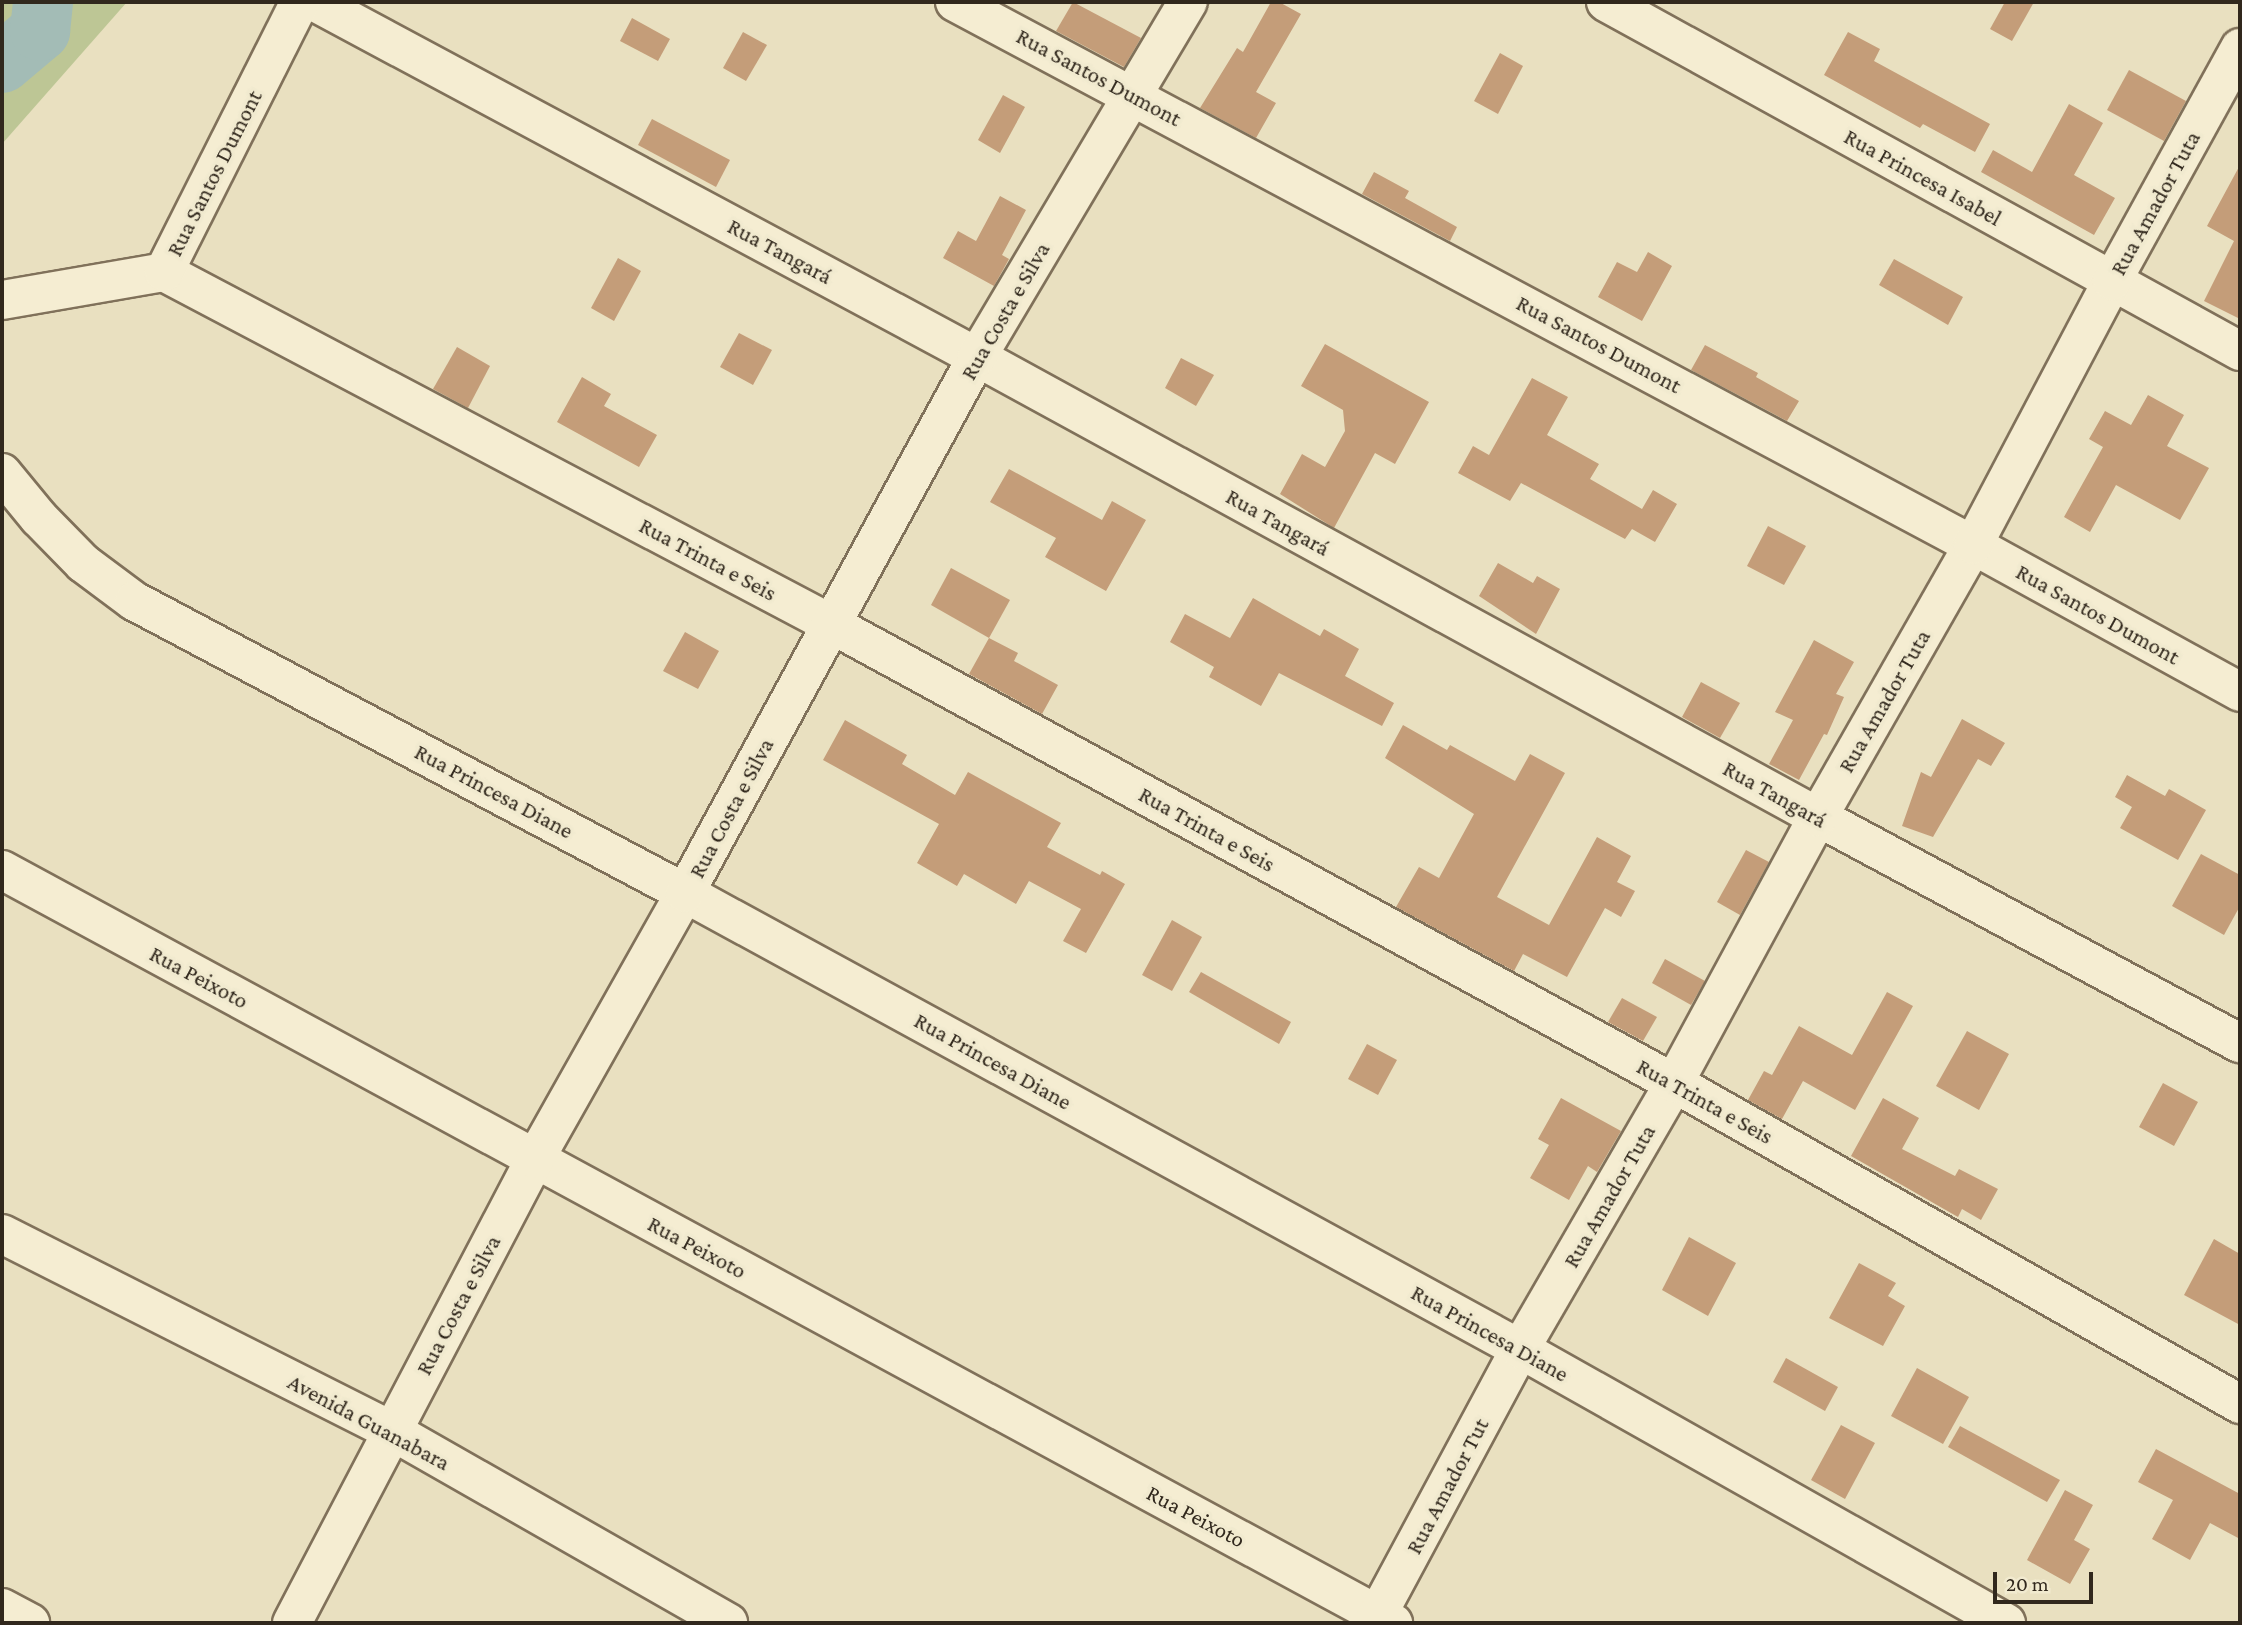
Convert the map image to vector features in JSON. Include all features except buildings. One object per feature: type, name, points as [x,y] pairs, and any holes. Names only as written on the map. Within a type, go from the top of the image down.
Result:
[{"type":"street","name":"Rua Santos Dumont","points":[[2,300],[164,272],[300,2]]},
{"type":"street","name":"Rua Tangará","points":[[315,2],[977,357],[1818,817],[2240,1044]]},
{"type":"street","name":"Rua Santos Dumont","points":[[956,2],[1973,545],[2240,692]]},
{"type":"street","name":"Rua Costa e Silva","points":[[292,1623],[535,1159],[685,893],[977,357],[1188,2]]},
{"type":"street","name":"Rua Princesa Isabel","points":[[1606,2],[2240,351]]},
{"type":"street","name":"Rua Amador Tuta","points":[[1520,1349],[1674,1083],[1818,817],[1973,545],[2112,281],[2240,48]]},
{"type":"street","name":"Rua Trinta e Seis","points":[[164,272],[831,624],[1674,1083],[2240,1404]]},
{"type":"street","name":"Rua Princesa Diane","points":[[2,473],[39,518],[83,563],[134,601],[685,893],[1520,1349],[2006,1623]]},
{"type":"street","name":"Rua Peixoto","points":[[2,870],[1381,1620]]},
{"type":"street","name":"Avenida Guanabara","points":[[2,1234],[392,1431],[728,1623]]},
{"type":"street","name":"Rua Amador Tut","points":[[1381,1620],[1520,1349]]},
{"type":"street","points":[[2,1608],[30,1623]]},
{"type":"green space","points":[[2,2],[127,2],[2,144]]},
{"type":"waterway","points":[[2,63],[40,31],[43,2]]}]
